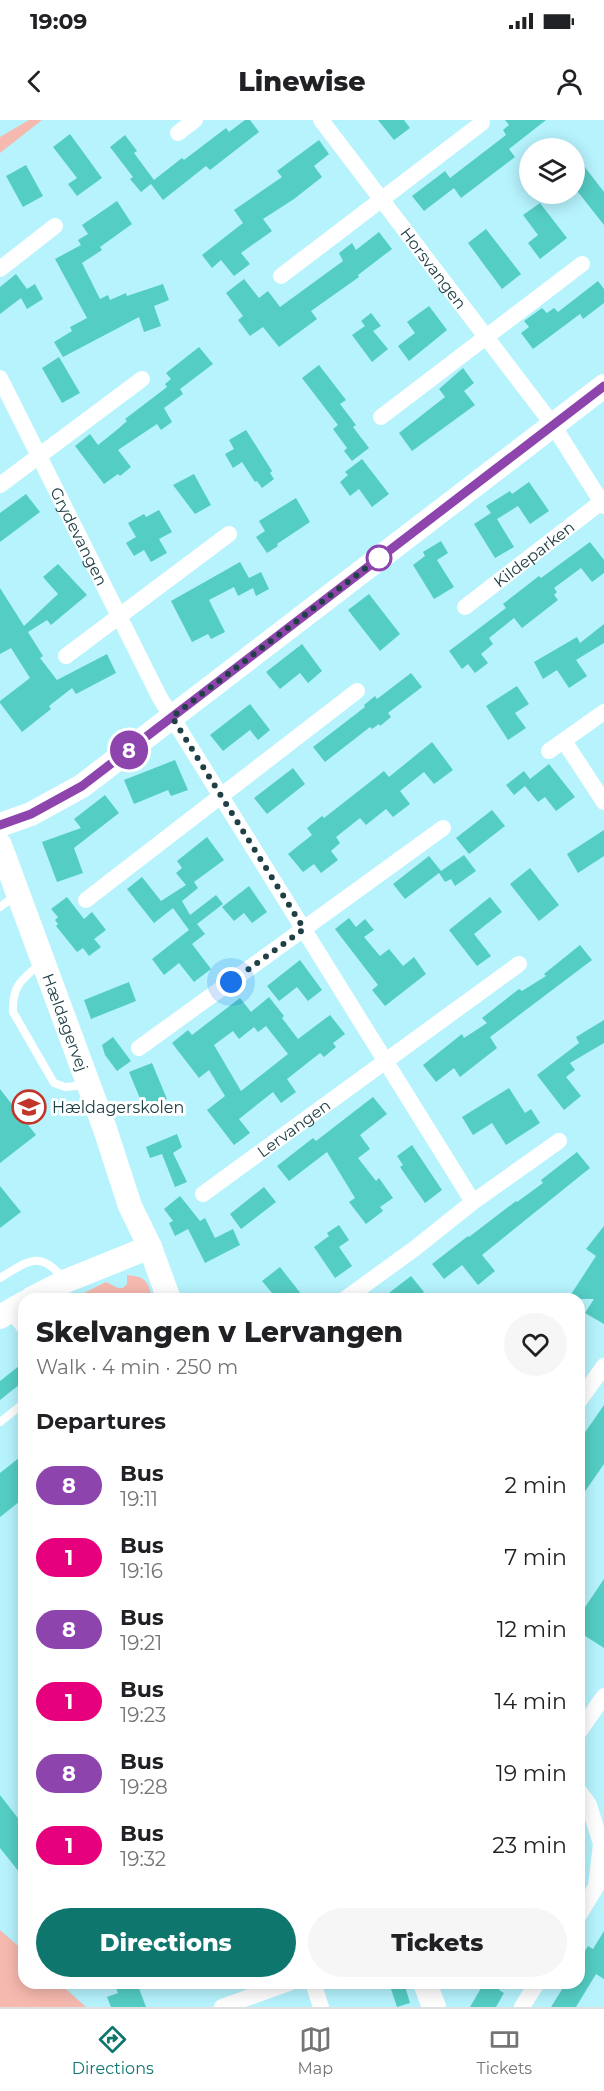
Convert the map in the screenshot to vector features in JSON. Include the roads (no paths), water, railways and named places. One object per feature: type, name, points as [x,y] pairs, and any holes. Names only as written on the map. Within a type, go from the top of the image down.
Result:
[{"type":"street","points":[[178,133],[195,120]]},
{"type":"street","name":"Horsvangen","points":[[321,120],[553,425]]},
{"type":"street","points":[[281,276],[482,123]]},
{"type":"street","points":[[0,269],[55,226]]},
{"type":"street","points":[[381,417],[582,264]]},
{"type":"street","name":"Grydevangen","points":[[0,378],[160,698],[172,717]]},
{"type":"street","points":[[0,485],[142,379]]},
{"type":"street","points":[[0,825],[31,814],[82,786],[604,386]]},
{"type":"street","name":"Kildeparken","points":[[465,607],[603,503],[553,425]]},
{"type":"street","points":[[66,656],[229,534]]},
{"type":"street","points":[[86,900],[357,691]]},
{"type":"street","points":[[549,751],[604,712]]},
{"type":"street","points":[[172,717],[473,1202]]},
{"type":"street","points":[[564,741],[604,802]]},
{"type":"street","points":[[139,1048],[443,828]]},
{"type":"street","name":"Hældagervej","points":[[0,845],[9,900],[43,962],[89,1085],[130,1206],[150,1247],[167,1293]]},
{"type":"street","name":"Lervangen","points":[[203,1194],[519,964]]},
{"type":"street","points":[[353,1293],[473,1202],[559,1141]]},
{"type":"street","points":[[43,1293],[66,1281],[150,1247]]},
{"type":"street","points":[[585,1393],[604,1366]]},
{"type":"street","points":[[585,1723],[604,1696]]},
{"type":"street","points":[[585,1799],[589,1805],[601,1844],[596,1887],[585,1905]]},
{"type":"street","points":[[222,2007],[272,1989]]},
{"type":"street","points":[[315,1989],[321,2007]]},
{"type":"street","points":[[427,1989],[434,2007]]},
{"type":"street","points":[[522,2007],[533,1989]]},
{"type":"lane","points":[[43,962],[16,986],[13,999],[14,1012],[54,1083],[65,1087],[89,1085]]},
{"type":"lane","points":[[0,1278],[25,1263],[40,1260],[52,1264],[66,1281]]},
{"type":"lane","points":[[0,1422],[18,1408]]},
{"type":"place","name":"Hældagerskolen","points":[[29,1107]]}]
